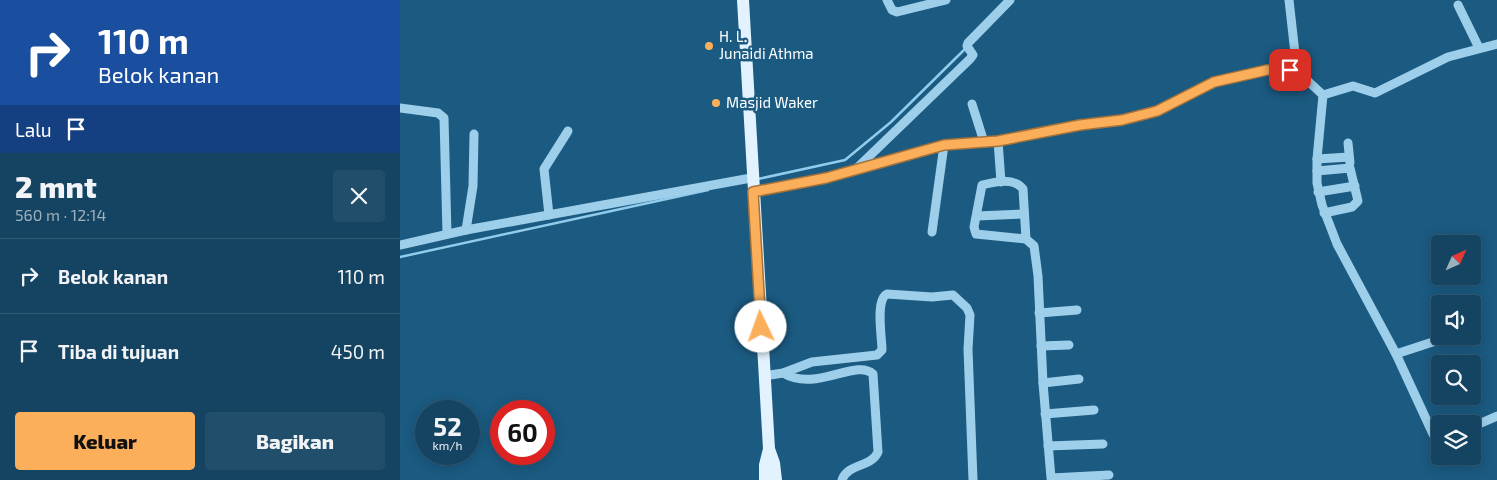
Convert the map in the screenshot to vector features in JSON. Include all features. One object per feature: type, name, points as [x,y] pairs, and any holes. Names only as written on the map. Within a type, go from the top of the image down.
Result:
[{"type":"main road","points":[[743,0],[768,449],[765,480]]},
{"type":"main road","points":[[768,449],[774,463],[776,480]]},
{"type":"street","points":[[887,0],[892,10],[897,12],[946,0]]},
{"type":"street","points":[[855,170],[970,59],[970,50],[1010,0]]},
{"type":"street","points":[[1289,0],[1297,71]]},
{"type":"street","points":[[1458,5],[1480,48]]},
{"type":"street","points":[[1323,95],[1353,86],[1376,93],[1448,57],[1497,44]]},
{"type":"street","points":[[400,244],[549,215],[752,185],[826,178],[944,145],[998,141],[1141,116],[1166,107],[1214,82],[1267,70],[1297,71],[1323,95]]},
{"type":"street","points":[[1323,95],[1317,171],[1318,192],[1324,213],[1337,244],[1396,354],[1431,430]]},
{"type":"street","points":[[972,104],[984,142]]},
{"type":"street","points":[[400,108],[438,113],[444,118],[447,234]]},
{"type":"street","points":[[549,215],[544,169],[568,131]]},
{"type":"street","points":[[466,230],[466,215],[472,194],[474,134]]},
{"type":"street","points":[[998,141],[1001,182]]},
{"type":"street","points":[[1324,213],[1357,205],[1355,186],[1350,168],[1348,143]]},
{"type":"street","points":[[932,232],[944,145]]},
{"type":"street","points":[[1317,159],[1349,157]]},
{"type":"street","points":[[1317,171],[1350,168]]},
{"type":"street","points":[[1026,239],[1024,193],[1020,185],[1010,181],[981,186],[974,230],[978,236],[1026,239],[1032,244],[1036,254],[1043,383],[1051,479],[1109,476]]},
{"type":"street","points":[[1318,192],[1355,186]]},
{"type":"street","points":[[977,216],[1024,214]]},
{"type":"street","points":[[764,376],[783,373],[804,363],[879,353],[882,350],[880,304],[883,296],[887,294],[927,297],[953,295],[967,308],[970,315],[968,349],[973,480]]},
{"type":"street","points":[[1039,313],[1077,310]]},
{"type":"street","points":[[1396,354],[1431,343]]},
{"type":"street","points":[[1041,346],[1069,345]]},
{"type":"street","points":[[783,373],[801,381],[827,378],[857,369],[867,370],[874,375],[878,452],[872,460],[848,471],[842,480]]},
{"type":"street","points":[[1043,383],[1079,378]]},
{"type":"street","points":[[1046,414],[1094,410]]},
{"type":"street","points":[[1481,422],[1497,416]]},
{"type":"street","points":[[1048,446],[1103,444]]},
{"type":"waterway","points":[[758,179],[845,160],[891,122],[966,48]]},
{"type":"waterway","points":[[400,257],[708,190]]},
{"type":"place","name":"H. L. Junaidi Athma","points":[[709,46]]},
{"type":"place","name":"Masjid Waker","points":[[716,103]]},
{"type":"route","points":[[761,327],[753,192],[826,178],[944,145],[998,141],[1080,125],[1141,116],[1157,111],[1214,82],[1267,70],[1290,70]]}]
